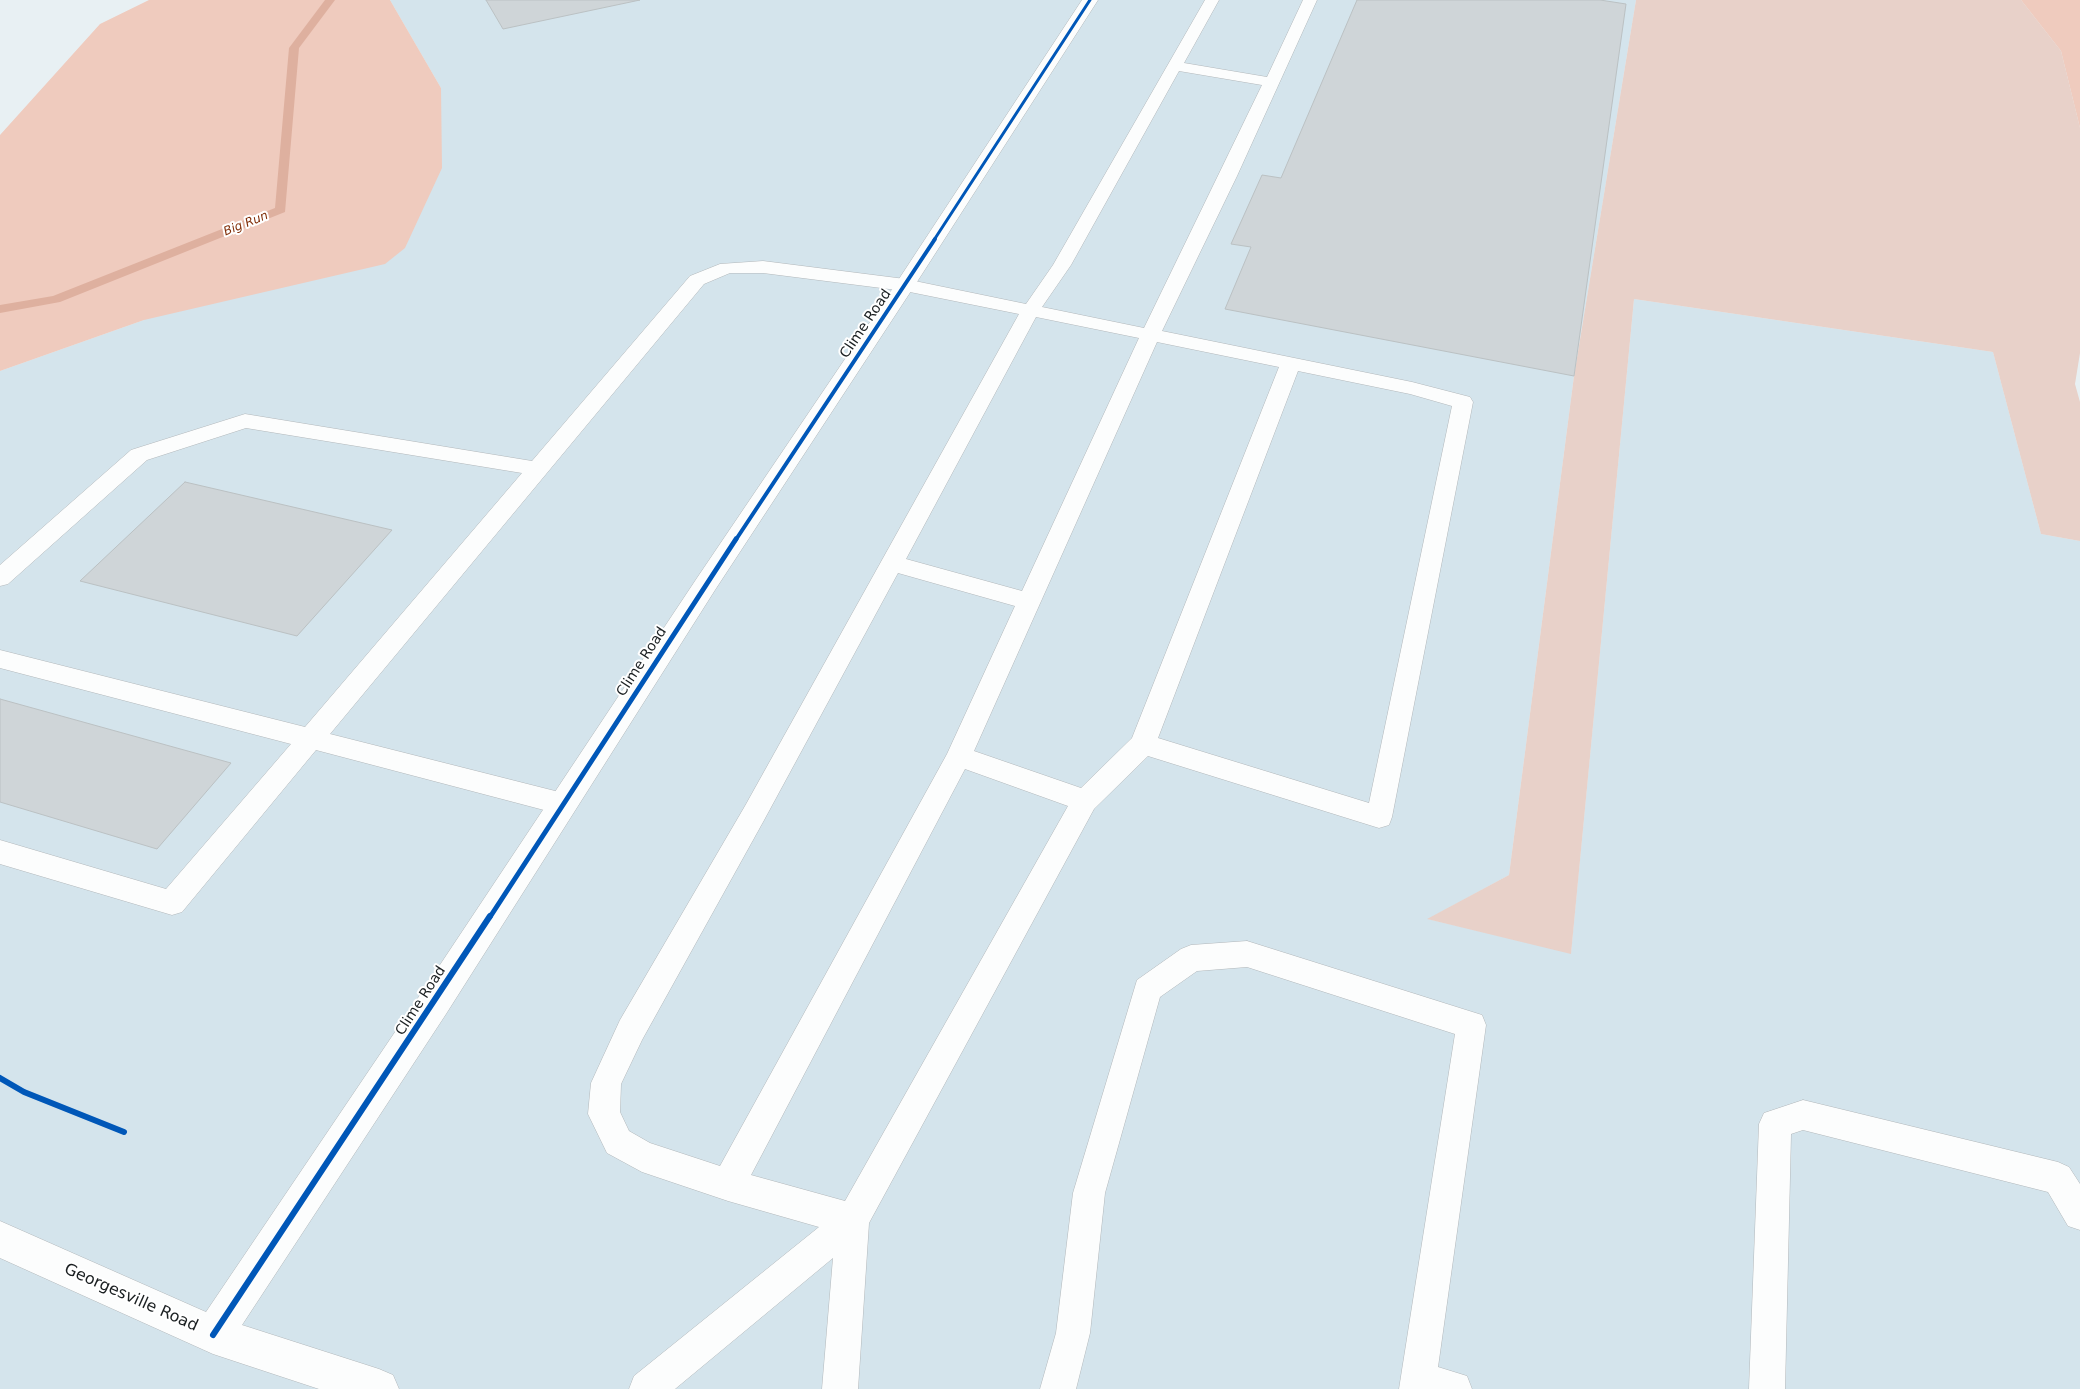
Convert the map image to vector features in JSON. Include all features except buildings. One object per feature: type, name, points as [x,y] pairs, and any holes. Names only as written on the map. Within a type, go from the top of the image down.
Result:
[{"type":"main road","name":"Clime Road","points":[[213,1335],[434,1003],[706,584],[905,285],[1090,0]]},
{"type":"main road","name":"Georgesville Road","points":[[0,1239],[213,1335],[379,1389]]},
{"type":"lane","points":[[853,1220],[728,1185],[642,1156],[618,1142],[604,1114],[606,1083],[631,1030],[754,814],[1030,311],[1062,265],[1212,0]]},
{"type":"lane","points":[[728,1185],[959,756],[1150,335],[1228,176],[1310,0]]},
{"type":"lane","points":[[1175,66],[1271,82]]},
{"type":"lane","points":[[0,852],[172,903],[697,280],[728,268],[763,267],[905,285],[1412,388],[1463,402],[1379,817],[1143,744]]},
{"type":"lane","points":[[647,1389],[853,1220],[1085,801],[1143,744],[1291,363]]},
{"type":"lane","points":[[0,578],[139,455],[245,421],[538,469]]},
{"type":"lane","points":[[892,563],[1029,601]]},
{"type":"lane","points":[[0,660],[563,804]]},
{"type":"lane","points":[[959,756],[1085,801]]},
{"type":"lane","points":[[1058,1389],[1073,1332],[1089,1193],[1147,989],[1191,958],[1248,954],[1471,1026],[1418,1384],[1454,1389]]},
{"type":"lane","points":[[1767,1389],[1775,1124],[1803,1115],[2058,1178],[2080,1214]]},
{"type":"lane","points":[[840,1389],[853,1220]]},
{"type":"shaded area","points":[[149,0],[390,0],[441,88],[442,168],[405,248],[385,264],[144,320],[0,371],[0,135],[100,24]]},
{"type":"shaded area","points":[[390,0],[1636,0],[1574,376],[1509,875],[1428,919],[1571,953],[1634,299],[1993,352],[2041,534],[2080,541],[2080,1389],[0,1389],[0,371],[144,320],[441,88]]},
{"type":"shaded area","points":[[1636,0],[2021,0],[2061,51],[2080,128],[2080,353],[2075,384],[2080,402],[2080,541],[2041,534],[1993,352],[1634,299],[1571,954],[1427,919],[1509,875],[1574,376]]},
{"type":"shaded area","points":[[2021,0],[2080,0],[2080,128],[2061,51]]},
{"type":"waterway","name":"Big Run","points":[[0,309],[56,299],[281,210],[294,48],[330,0]]},
{"type":"cycle path","points":[[213,1335],[434,1003],[706,584],[905,285],[1090,0]]},
{"type":"cycle path","points":[[0,1078],[24,1092],[124,1132]]}]
